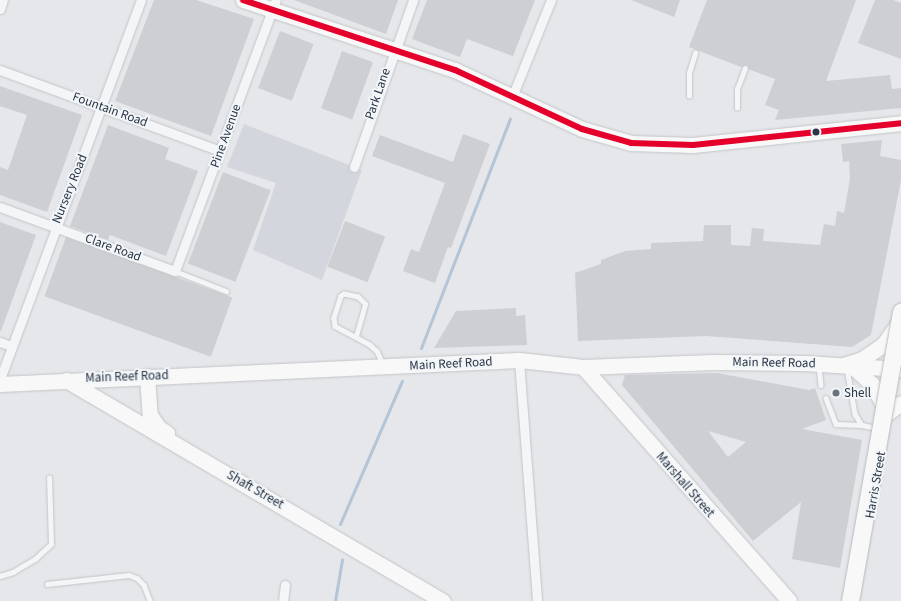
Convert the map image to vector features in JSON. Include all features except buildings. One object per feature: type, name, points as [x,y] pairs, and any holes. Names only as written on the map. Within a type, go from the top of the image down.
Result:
[{"type":"highway","points":[[850,601],[901,311]]},
{"type":"highway","points":[[857,601],[899,371]]},
{"type":"main road","points":[[243,0],[275,5],[393,50],[455,70],[512,98],[606,138],[653,145],[693,145],[901,123]]},
{"type":"main road","points":[[882,124],[901,132]]},
{"type":"main road","points":[[901,318],[883,345],[848,367],[872,384],[889,413],[901,403]]},
{"type":"main road","name":"Main Reef Road","points":[[0,384],[147,376],[384,368],[519,360],[583,368],[713,362],[819,364],[899,371]]},
{"type":"main road","name":"Marshall Street","points":[[583,368],[789,601]]},
{"type":"main road","points":[[147,376],[149,410],[153,421],[182,443],[194,455]]},
{"type":"main road","name":"Shaft Street","points":[[66,380],[328,532],[443,601]]},
{"type":"street","points":[[0,9],[3,0]]},
{"type":"street","name":"Nursery Road","points":[[0,379],[55,227],[103,107],[141,0]]},
{"type":"street","name":"Park Lane","points":[[354,167],[393,50],[413,0]]},
{"type":"street","points":[[512,98],[551,0]]},
{"type":"street","name":"Pine Avenue","points":[[175,271],[275,5]]},
{"type":"street","name":"Fountain Road","points":[[0,70],[220,151]]},
{"type":"street","name":"Clare Road","points":[[0,207],[175,271]]},
{"type":"street","points":[[0,342],[11,346]]},
{"type":"street","name":"Harris Street","points":[[857,601],[886,429],[899,371],[901,346]]},
{"type":"street","points":[[519,360],[537,601]]},
{"type":"street","points":[[283,601],[285,585]]},
{"type":"lane","points":[[690,96],[688,73],[695,53]]},
{"type":"lane","points":[[738,108],[737,89],[745,68]]},
{"type":"lane","name":"Clare Road","points":[[175,271],[226,291]]},
{"type":"lane","points":[[356,336],[365,304],[358,297],[344,294],[339,299],[334,323],[338,329],[356,336],[377,351],[384,368]]},
{"type":"lane","points":[[819,364],[821,385]]},
{"type":"lane","points":[[848,367],[855,414],[862,425]]},
{"type":"lane","points":[[826,398],[836,424],[862,425],[886,429]]},
{"type":"lane","points":[[0,576],[13,572],[35,559],[51,544],[49,478]]},
{"type":"lane","points":[[47,584],[129,575],[137,578],[144,585],[150,601]]},
{"type":"shaded area","points":[[244,124],[362,170],[322,280],[253,250],[276,183],[227,167]]},
{"type":"waterway","points":[[421,348],[510,119]]},
{"type":"waterway","points":[[340,524],[402,381]]},
{"type":"waterway","points":[[335,601],[342,560]]},
{"type":"transit line","points":[[243,0],[455,70],[582,129],[631,143],[693,145],[901,123]]},
{"type":"place","name":"Shell","points":[[836,393]]}]
